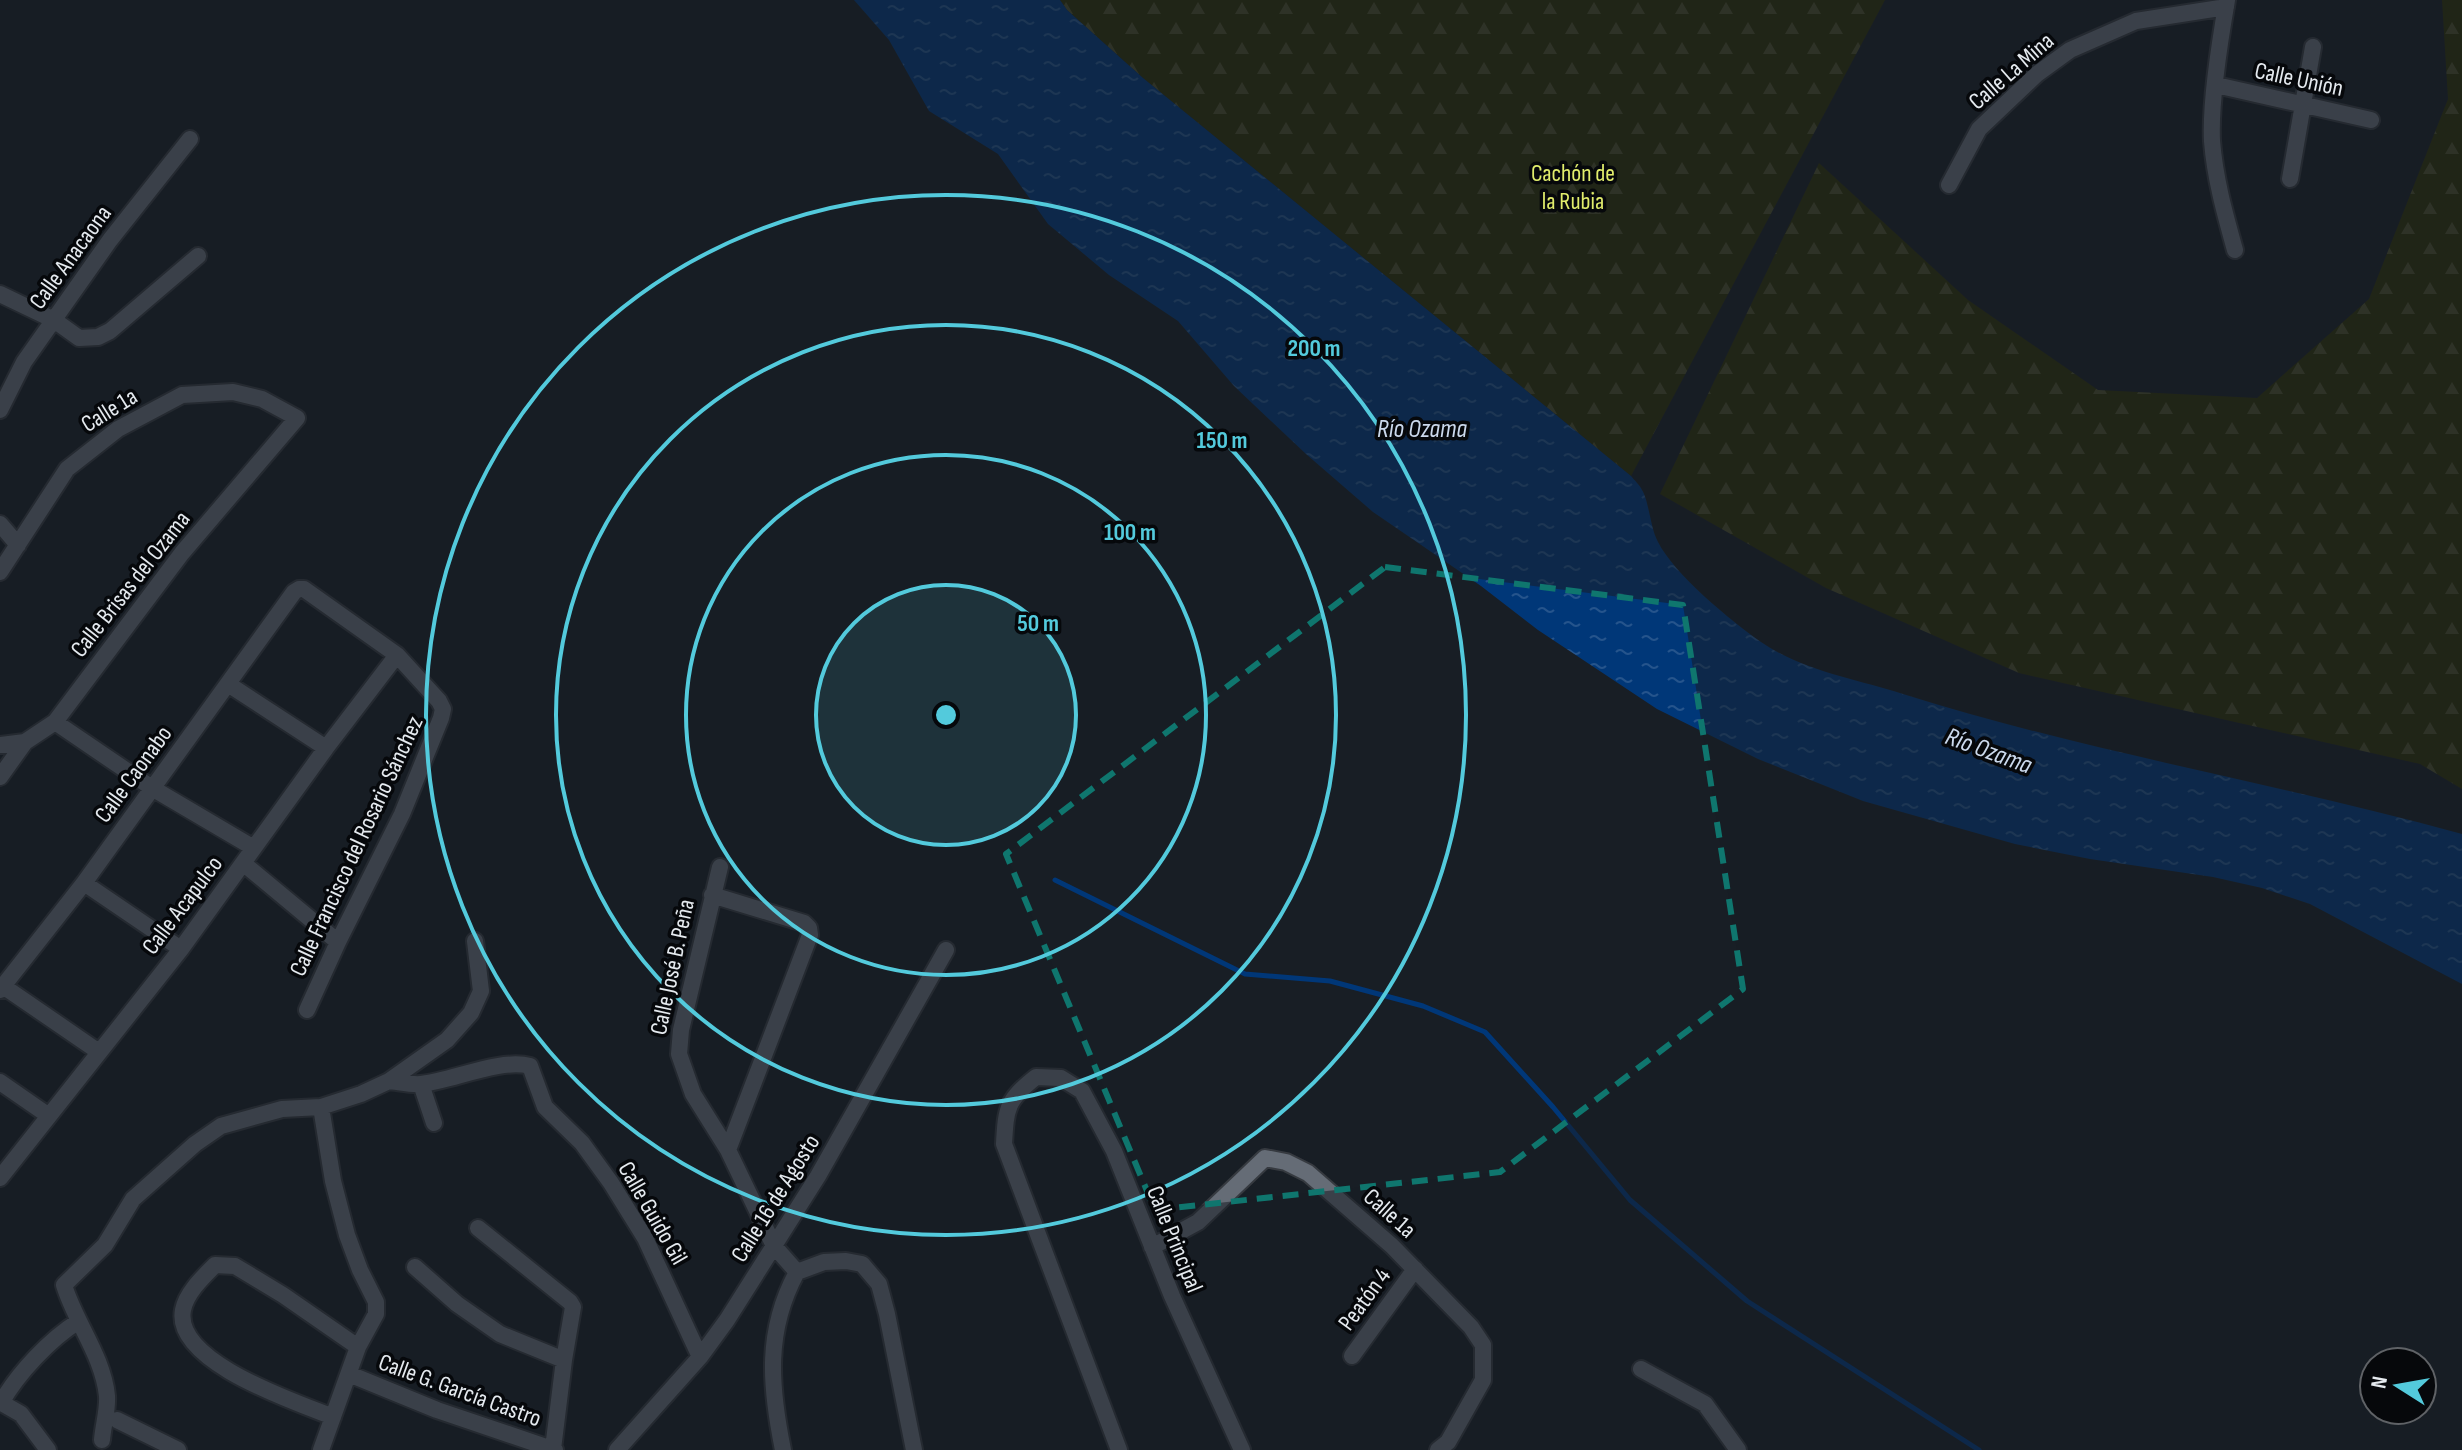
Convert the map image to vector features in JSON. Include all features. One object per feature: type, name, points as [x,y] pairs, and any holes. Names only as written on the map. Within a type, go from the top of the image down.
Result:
[{"type":"street","points":[[2226,3],[2212,139],[2218,187],[2235,250]]},
{"type":"street","name":"Calle La Mina","points":[[1949,185],[1979,129],[2037,74],[2070,50],[2136,21],[2226,3]]},
{"type":"street","points":[[2290,179],[2313,47]]},
{"type":"street","name":"Calle Unión","points":[[2216,85],[2371,120]]},
{"type":"street","name":"Calle Anacaona","points":[[0,410],[24,362],[110,240],[190,139]]},
{"type":"street","points":[[0,294],[54,320],[79,338],[98,337],[110,331],[198,256]]},
{"type":"street","name":"Calle 1a","points":[[0,572],[67,469],[118,429],[182,395],[233,392],[262,399],[297,418]]},
{"type":"street","name":"Calle Brisas del Ozama","points":[[0,777],[25,742],[55,722],[182,553],[297,418]]},
{"type":"street","points":[[0,524],[18,545]]},
{"type":"street","name":"Calle Caonabo","points":[[2,988],[84,883],[294,592],[304,589],[397,655]]},
{"type":"street","name":"Calle Francisco del Rosario Sánchez","points":[[307,1010],[402,814],[441,718],[443,709],[439,701],[397,655]]},
{"type":"street","name":"Calle Acapulco","points":[[0,1178],[181,949],[397,655]]},
{"type":"street","points":[[228,684],[326,748]]},
{"type":"street","points":[[55,722],[152,788],[254,848]]},
{"type":"street","points":[[0,745],[25,742]]},
{"type":"street","points":[[243,863],[338,942]]},
{"type":"street","name":"Calle José B. Peña","points":[[720,867],[681,1030],[679,1054],[693,1094],[728,1150],[774,1246],[797,1272]]},
{"type":"street","points":[[84,883],[181,949]]},
{"type":"street","points":[[712,895],[804,923],[810,935],[728,1150]]},
{"type":"street","points":[[102,1440],[107,1399],[102,1372],[64,1285],[105,1245],[133,1199],[195,1144],[221,1126],[282,1109],[321,1107],[361,1094],[389,1081],[447,1040],[471,1013],[482,986],[475,941]]},
{"type":"street","name":"Calle 16 de Agosto","points":[[617,1450],[700,1357],[727,1320],[818,1176],[946,950]]},
{"type":"street","points":[[2,988],[99,1052]]},
{"type":"street","name":"Calle Guido Gil","points":[[421,1084],[522,1064],[530,1066],[545,1107],[582,1143],[645,1238],[700,1357]]},
{"type":"street","name":"Calle Principal","points":[[1119,1450],[1004,1144],[1005,1116],[1016,1093],[1036,1077],[1061,1078],[1082,1091],[1114,1151],[1172,1296],[1242,1450]]},
{"type":"street","points":[[389,1081],[421,1084],[434,1123]]},
{"type":"street","points":[[0,1082],[49,1116]]},
{"type":"street","points":[[321,1107],[333,1181],[344,1222],[360,1270],[376,1302],[376,1314],[358,1347],[321,1450]]},
{"type":"street","name":"Calle 1a","points":[[1152,1247],[1198,1222],[1265,1158],[1286,1162],[1308,1173],[1392,1246],[1471,1327],[1483,1345],[1483,1380],[1447,1447]]},
{"type":"street","points":[[478,1228],[570,1302],[574,1313],[564,1360],[554,1450]]},
{"type":"street","points":[[783,1450],[771,1364],[783,1296],[797,1272],[824,1262],[846,1261],[862,1264],[879,1284],[914,1450]]},
{"type":"street","points":[[333,1417],[237,1376],[207,1357],[186,1335],[183,1311],[195,1286],[215,1265],[235,1266],[358,1347]]},
{"type":"street","points":[[415,1267],[457,1304],[500,1334],[564,1360]]},
{"type":"street","name":"Peatón 4","points":[[1352,1356],[1415,1269]]},
{"type":"street","points":[[48,1450],[21,1414],[0,1402],[20,1375],[64,1330],[79,1321]]},
{"type":"street","points":[[1641,1369],[1705,1404],[1738,1450]]},
{"type":"street","name":"Calle G. García Castro","points":[[349,1374],[437,1410],[554,1450]]},
{"type":"street","points":[[117,1420],[178,1450]]},
{"type":"highlighted area","points":[[1385,567],[1683,605],[1743,989],[1500,1172],[1155,1210],[1006,854]]},
{"type":"green space","name":"Cachón de la Rubia","points":[[1060,0],[1885,0],[1631,476],[1143,78],[1067,10]]},
{"type":"green space","points":[[2442,0],[2462,0],[2462,789],[2420,764],[2019,673],[1826,588],[1660,494],[1819,163],[1968,300],[2098,390],[2257,398],[2369,299],[2448,99]]},
{"type":"water","name":"Río Ozama","points":[[854,0],[1060,0],[1067,10],[1143,78],[1631,476],[1644,495],[1653,529],[1666,555],[1719,610],[1777,652],[1830,673],[1972,715],[2462,834],[2462,984],[2310,904],[2262,888],[2213,877],[2090,859],[2015,844],[1863,801],[1758,759],[1657,709],[1538,630],[1481,586],[1373,512],[1306,454],[1234,386],[1178,321],[1109,275],[1048,224],[998,154],[929,111],[889,40]]},
{"type":"waterway","points":[[1055,880],[1245,974],[1330,981],[1423,1006],[1485,1032],[1553,1107],[1630,1200],[1747,1301],[1979,1450]]}]
